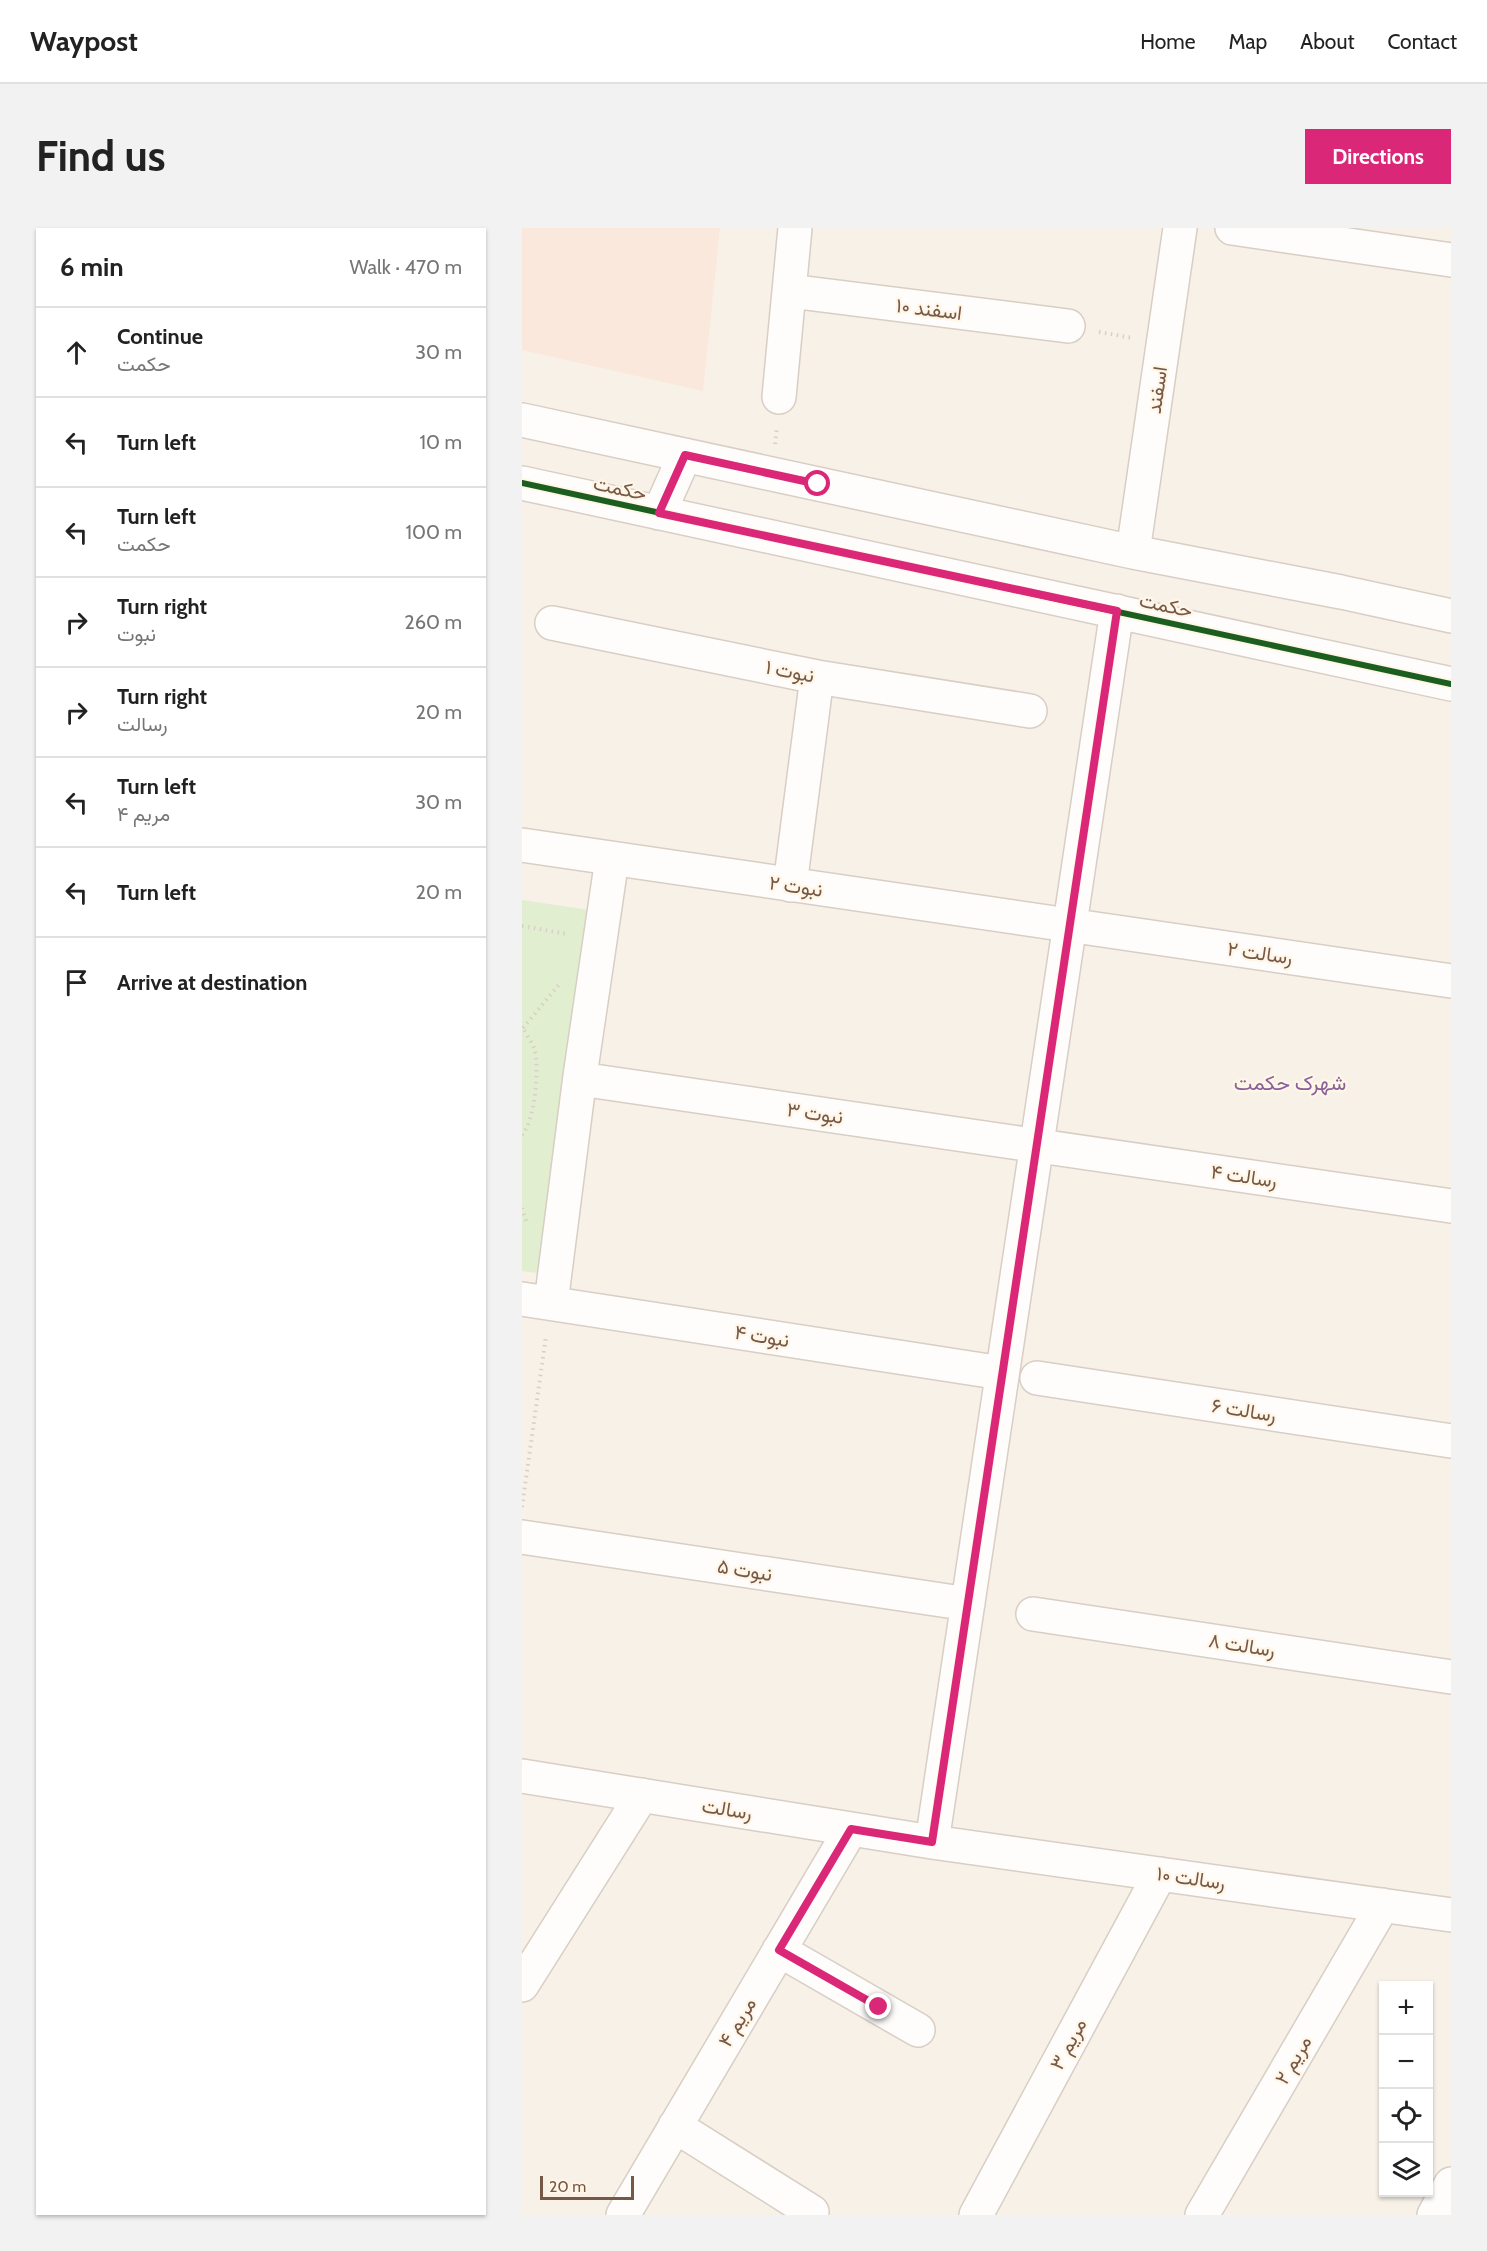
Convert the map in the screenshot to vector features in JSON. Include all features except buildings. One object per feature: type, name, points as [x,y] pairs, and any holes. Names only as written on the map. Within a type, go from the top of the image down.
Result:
[{"type":"street","points":[[779,397],[795,228]]},
{"type":"street","name":"اسفند","points":[[1133,552],[1180,228]]},
{"type":"street","points":[[1232,228],[1451,260]]},
{"type":"street","name":"اسفند ۱۰","points":[[790,291],[1068,326]]},
{"type":"street","points":[[522,420],[1133,552],[1341,592],[1451,616]]},
{"type":"street","points":[[659,513],[685,455]]},
{"type":"street","name":"حکمت","points":[[522,483],[1451,684]]},
{"type":"street","points":[[932,1842],[1117,611]]},
{"type":"street","name":"نبوت ۱","points":[[552,623],[817,677],[1030,711]]},
{"type":"street","points":[[790,885],[817,677]]},
{"type":"street","name":"نبوت ۲","points":[[522,845],[1070,926]]},
{"type":"street","points":[[537,1301],[580,1076],[612,859]]},
{"type":"street","name":"رسالت ۲","points":[[1070,926],[1451,981]]},
{"type":"street","name":"نبوت ۳","points":[[594,1080],[1037,1145]]},
{"type":"street","name":"رسالت ۴","points":[[1037,1145],[1451,1206]]},
{"type":"street","name":"نبوت ۴","points":[[537,1301],[1002,1373]]},
{"type":"street","name":"رسالت ۶","points":[[1037,1378],[1451,1441]]},
{"type":"street","name":"نبوت ۵","points":[[522,1537],[968,1604]]},
{"type":"street","name":"رسالت ۸","points":[[1033,1614],[1451,1677]]},
{"type":"street","name":"رسالت","points":[[522,1776],[932,1842]]},
{"type":"street","points":[[522,1985],[642,1795]]},
{"type":"street","name":"مریم ۴","points":[[622,2215],[851,1829]]},
{"type":"street","name":"رسالت ۱۰","points":[[932,1842],[1451,1914]]},
{"type":"street","name":"مریم ۳","points":[[976,2215],[1161,1874]]},
{"type":"street","name":"مریم ۲","points":[[1202,2215],[1383,1905]]},
{"type":"street","points":[[779,1950],[918,2030]]},
{"type":"street","points":[[675,2126],[812,2212]]},
{"type":"street","points":[[1434,2215],[1451,2184]]},
{"type":"path","points":[[1068,326],[1164,343]]},
{"type":"path","points":[[772,474],[779,397]]},
{"type":"path","points":[[522,926],[575,935]]},
{"type":"path","points":[[522,1027],[534,1050],[536,1091],[527,1129],[522,1135]]},
{"type":"path","points":[[522,1507],[537,1301]]},
{"type":"shaded area","points":[[522,228],[720,228],[703,391],[522,350]]},
{"type":"green space","points":[[522,900],[596,911],[538,1273],[522,1271]]},
{"type":"cycle path","points":[[522,483],[1451,684]]},
{"type":"cycle path","points":[[932,1842],[1117,611]]},
{"type":"district","name":"شهرک حکمت","points":[[1290,1082]]},
{"type":"route","points":[[818,484],[685,455],[659,513],[1117,611],[932,1842],[851,1829],[779,1950],[879,2007]]}]
